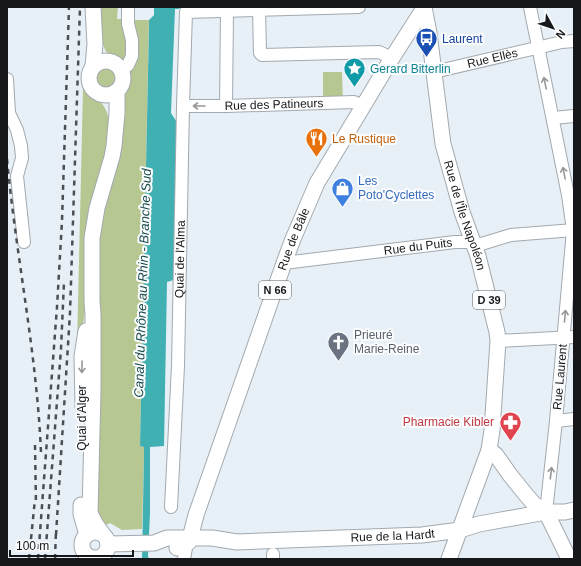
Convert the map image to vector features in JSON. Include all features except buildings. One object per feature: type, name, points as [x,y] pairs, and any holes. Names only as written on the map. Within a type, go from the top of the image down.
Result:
[{"type":"main road","name":"Quai d'Alger","points":[[93,7],[95,44],[93,66],[89,74],[89,82],[93,90],[101,94],[107,103],[115,125]]},
{"type":"main road","name":"Rue de Bâle","points":[[184,548],[284,263],[317,183],[422,7]]},
{"type":"main road","name":"Rue de l'Île Napoléon","points":[[422,7],[434,72],[443,144],[492,311],[498,341],[492,430],[489,450],[449,559]]},
{"type":"main road","points":[[95,44],[109,60],[116,64],[121,70]]},
{"type":"main road","points":[[93,66],[100,61],[109,60]]},
{"type":"main road","name":"Quai d'Alger","points":[[105,539],[90,513],[93,334],[92,238],[97,208],[112,157],[117,113],[117,91],[123,81],[121,70]]},
{"type":"main road","points":[[101,94],[110,95],[117,91]]},
{"type":"main road","name":"Quai d'Alger","points":[[87,535],[81,514],[83,409],[82,367],[88,313],[92,301]]},
{"type":"main road","points":[[489,450],[496,455],[534,504],[546,512],[568,559]]},
{"type":"main road","name":"Rue de la Hardt","points":[[105,539],[147,543],[167,538],[184,548],[212,538],[237,542],[422,535],[460,530],[479,524],[546,512],[565,512],[574,510]]},
{"type":"main road","points":[[94,532],[105,539],[107,551],[101,556],[89,557],[84,550],[84,538],[94,532]]},
{"type":"street","points":[[121,70],[128,65],[132,56],[132,40],[128,24],[128,7]]},
{"type":"street","points":[[226,106],[228,11],[359,7]]},
{"type":"street","name":"Rue Laurent","points":[[530,7],[568,195],[573,230],[569,338],[556,421],[546,512]]},
{"type":"street","points":[[259,10],[260,53],[262,55],[379,52],[392,58]]},
{"type":"street","name":"Quai de l'Alma","points":[[171,507],[178,366],[186,12],[228,11]]},
{"type":"street","name":"Rue Ellès","points":[[434,72],[538,47],[574,41]]},
{"type":"street","points":[[7,79],[9,113],[17,130],[21,146],[22,158],[17,176],[24,242]]},
{"type":"street","name":"Rue des Patineurs","points":[[183,106],[354,102],[364,106]]},
{"type":"street","points":[[553,118],[574,116]]},
{"type":"street","name":"Rue du Puits","points":[[284,263],[455,242],[473,243],[478,245],[511,235],[573,230]]},
{"type":"street","points":[[498,341],[569,338]]},
{"type":"street","points":[[556,421],[574,419]]},
{"type":"green space","points":[[99,7],[118,7],[117,19],[124,19],[128,52],[126,58],[123,60],[113,57],[107,53],[105,49],[100,32]]},
{"type":"green space","points":[[132,20],[149,20],[140,446],[144,447],[144,454],[142,529],[122,530],[110,523],[106,525],[105,528],[94,512],[97,241],[121,96],[128,83],[130,71]]},
{"type":"green space","points":[[106,67],[110,68],[116,74],[116,82],[110,88],[106,89],[102,88],[96,82],[95,78],[96,74],[102,68]]},
{"type":"green space","points":[[323,72],[342,72],[343,103],[323,103]]},
{"type":"green space","points":[[83,88],[98,99],[105,108],[108,116],[110,134],[85,300],[85,312],[81,335],[77,347]]},
{"type":"water","points":[[153,7],[180,7],[179,9],[175,9],[171,113],[178,124],[174,280],[167,282],[164,446],[150,447],[148,557],[150,559],[142,559],[144,447],[140,446],[149,20],[154,15]]},
{"type":"railway","points":[[38,559],[62,221],[69,7]]},
{"type":"railway","points":[[56,535],[70,313],[80,7]]},
{"type":"railway","points":[[7,159],[31,342],[39,416],[41,453]]},
{"type":"railway","points":[[45,559],[61,349],[64,282]]},
{"type":"railway","points":[[35,445],[36,505]]},
{"type":"railway","points":[[29,559],[35,499]]},
{"type":"railway","points":[[55,559],[56,530]]},
{"type":"place","name":"Laurent","points":[[426,58]]},
{"type":"place","name":"Gerard Bitterlin","points":[[354,88]]},
{"type":"place","name":"Le Rustique","points":[[317,158]]},
{"type":"place","name":"Les Poto'Cyclettes","points":[[343,208]]},
{"type":"place","name":"Prieuré Marie-Reine","points":[[338,362]]},
{"type":"place","name":"Pharmacie Kibler","points":[[510,442]]},
{"type":"water label","name":"Canal du Rhône au Rhin - Branche Sud","points":[[142,283]]}]
